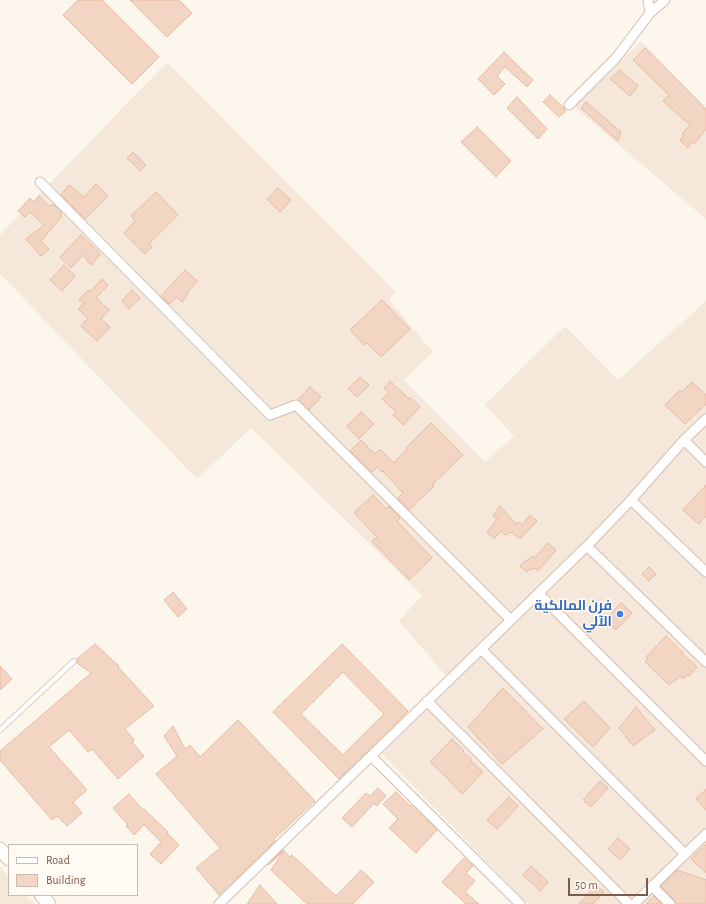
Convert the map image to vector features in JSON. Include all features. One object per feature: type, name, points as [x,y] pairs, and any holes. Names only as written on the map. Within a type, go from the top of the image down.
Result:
[{"type":"main road","points":[[0,849],[8,858]]},
{"type":"main road","points":[[42,896],[49,904]]},
{"type":"street","points":[[648,0],[650,13]]},
{"type":"street","points":[[569,105],[616,58],[650,13],[665,0]]},
{"type":"street","points":[[40,182],[270,415],[296,405],[511,620]]},
{"type":"street","points":[[219,904],[539,594],[631,500],[684,440],[706,419]]},
{"type":"street","points":[[684,440],[706,462]]},
{"type":"street","points":[[631,500],[706,572]]},
{"type":"street","points":[[587,546],[706,662]]},
{"type":"street","points":[[539,594],[706,761]]},
{"type":"street","points":[[481,649],[685,854]]},
{"type":"street","points":[[427,701],[629,904]]},
{"type":"street","points":[[371,756],[520,904]]},
{"type":"street","points":[[634,904],[706,834]]},
{"type":"street","points":[[652,886],[670,904]]},
{"type":"lane","points":[[0,730],[74,661]]},
{"type":"shaded area","points":[[641,41],[706,108],[706,219],[574,107]]},
{"type":"shaded area","points":[[167,62],[396,292],[389,300],[433,352],[404,380],[485,462],[514,436],[485,405],[565,326],[618,380],[706,301],[706,904],[528,904],[382,754],[453,684],[399,621],[422,595],[251,428],[197,479],[0,274],[0,235]]},
{"type":"shaded area","points":[[0,867],[8,876],[8,896],[27,896],[34,904],[0,904]]},
{"type":"building","points":[[78,0],[102,0],[159,57],[132,84],[63,15]]},
{"type":"building","points":[[130,0],[179,0],[192,13],[167,37]]},
{"type":"building","points":[[645,48],[706,109],[706,129],[694,144],[692,142],[688,148],[680,140],[684,135],[682,134],[690,125],[663,101],[669,95],[633,60]]},
{"type":"building","points":[[504,52],[533,80],[527,87],[505,67],[497,76],[505,84],[494,95],[478,79]]},
{"type":"building","points":[[620,70],[638,86],[630,96],[610,79]]},
{"type":"building","points":[[550,95],[564,108],[565,112],[559,117],[543,102]]},
{"type":"building","points":[[517,97],[547,129],[538,139],[507,108]]},
{"type":"building","points":[[586,102],[621,132],[618,141],[581,108]]},
{"type":"building","points":[[477,127],[511,161],[496,177],[461,142]]},
{"type":"building","points":[[133,152],[146,165],[140,171],[127,158]]},
{"type":"building","points":[[96,184],[108,196],[85,219],[61,195],[69,185],[84,197]]},
{"type":"building","points":[[278,188],[291,200],[280,212],[267,199]]},
{"type":"building","points":[[156,192],[178,215],[149,244],[152,247],[145,254],[124,233],[135,221],[131,216]]},
{"type":"building","points":[[39,196],[49,206],[53,204],[62,213],[60,214],[62,216],[41,241],[49,249],[41,256],[26,239],[44,225],[30,212],[25,217],[18,211],[30,198],[34,202]]},
{"type":"building","points":[[81,235],[97,250],[100,255],[91,265],[83,255],[71,268],[60,257]]},
{"type":"building","points":[[64,265],[75,276],[62,291],[50,280]]},
{"type":"building","points":[[185,270],[197,281],[182,302],[177,297],[169,304],[161,296]]},
{"type":"building","points":[[102,279],[108,285],[96,298],[109,310],[101,319],[110,327],[97,341],[81,326],[88,318],[78,309],[84,303],[79,300],[88,290],[90,292]]},
{"type":"building","points":[[132,290],[140,298],[129,309],[122,301]]},
{"type":"building","points":[[382,300],[410,329],[381,357],[367,343],[364,345],[350,330]]},
{"type":"building","points":[[360,377],[369,385],[357,397],[348,389]]},
{"type":"building","points":[[390,381],[420,407],[403,425],[393,415],[396,412],[382,399],[389,392],[384,388]]},
{"type":"building","points":[[692,382],[706,395],[706,404],[685,424],[665,405],[680,390],[682,392]]},
{"type":"building","points":[[310,387],[321,397],[309,410],[298,400]]},
{"type":"building","points":[[361,412],[374,424],[359,439],[347,426]]},
{"type":"building","points":[[431,423],[463,455],[409,510],[398,498],[403,493],[383,471],[382,472],[377,467],[372,472],[350,451],[361,440],[375,454],[380,449],[394,463],[407,449],[406,448]]},
{"type":"building","points":[[706,485],[706,516],[699,524],[683,510]]},
{"type":"building","points":[[373,495],[386,509],[389,506],[400,518],[397,521],[432,558],[409,580],[372,541],[377,537],[354,513]]},
{"type":"building","points":[[500,506],[516,524],[518,522],[522,525],[530,515],[537,521],[520,539],[511,532],[505,535],[501,531],[494,539],[487,532],[497,519],[493,516]]},
{"type":"building","points":[[548,543],[556,550],[538,571],[534,568],[527,572],[520,566],[532,556],[534,558]]},
{"type":"building","points":[[649,567],[656,574],[649,581],[642,574]]},
{"type":"building","points":[[173,592],[187,609],[178,617],[164,600]]},
{"type":"building","points":[[621,603],[632,613],[616,630],[605,620]]},
{"type":"building","points":[[666,636],[683,653],[682,654],[697,667],[689,676],[687,675],[683,679],[680,676],[669,685],[645,662],[648,659],[646,657]]},
{"type":"building","points":[[95,644],[119,666],[118,667],[154,706],[125,729],[134,740],[132,742],[144,756],[118,779],[92,749],[88,752],[69,730],[49,747],[87,790],[73,802],[82,813],[67,826],[57,816],[52,820],[0,760],[0,751],[91,673],[77,663],[77,659]]},
{"type":"building","points":[[342,644],[408,711],[339,779],[273,712]],"holes":[[[343,672],[384,714],[343,755],[301,714]]]},
{"type":"building","points":[[0,666],[12,679],[0,690]]},
{"type":"building","points":[[503,688],[543,729],[502,764],[468,727]]},
{"type":"building","points":[[584,701],[610,728],[593,747],[564,719]]},
{"type":"building","points":[[636,707],[655,730],[633,746],[619,728]]},
{"type":"building","points":[[238,720],[315,801],[274,839],[275,841],[219,895],[196,868],[220,848],[156,774],[177,756],[164,736],[173,726],[185,749],[190,745],[200,757]]},
{"type":"building","points":[[452,739],[472,760],[471,761],[483,772],[462,794],[430,762]]},
{"type":"building","points":[[600,781],[608,788],[591,807],[583,800]]},
{"type":"building","points":[[378,788],[386,796],[377,806],[374,803],[352,827],[342,818],[366,793],[370,796]]},
{"type":"building","points":[[706,789],[706,810],[696,799]]},
{"type":"building","points":[[396,792],[437,830],[416,853],[389,828],[398,819],[383,804]]},
{"type":"building","points":[[129,794],[143,810],[144,809],[168,832],[167,833],[179,845],[161,864],[150,854],[161,842],[144,825],[134,835],[126,826],[128,825],[113,808]]},
{"type":"building","points":[[509,797],[518,806],[497,829],[487,820]]},
{"type":"building","points":[[618,838],[630,849],[620,860],[608,849]]},
{"type":"building","points":[[706,844],[706,873],[691,859]]},
{"type":"building","points":[[283,850],[290,857],[292,855],[336,896],[361,870],[374,882],[353,904],[307,904],[271,870],[283,852],[268,865]]},
{"type":"building","points":[[464,858],[473,866],[466,873],[475,881],[465,892],[479,904],[466,904],[442,882]]},
{"type":"building","points":[[531,866],[548,882],[540,891],[523,875]]},
{"type":"building","points":[[677,870],[706,880],[706,904],[676,904],[661,886]]},
{"type":"building","points":[[260,885],[277,904],[247,904]]},
{"type":"building","points":[[596,885],[604,892],[593,904],[579,904]]},
{"type":"building","points":[[654,896],[662,904],[646,904]]},
{"type":"place","name":"فرن المالكية الآلي","points":[[620,614]]}]
